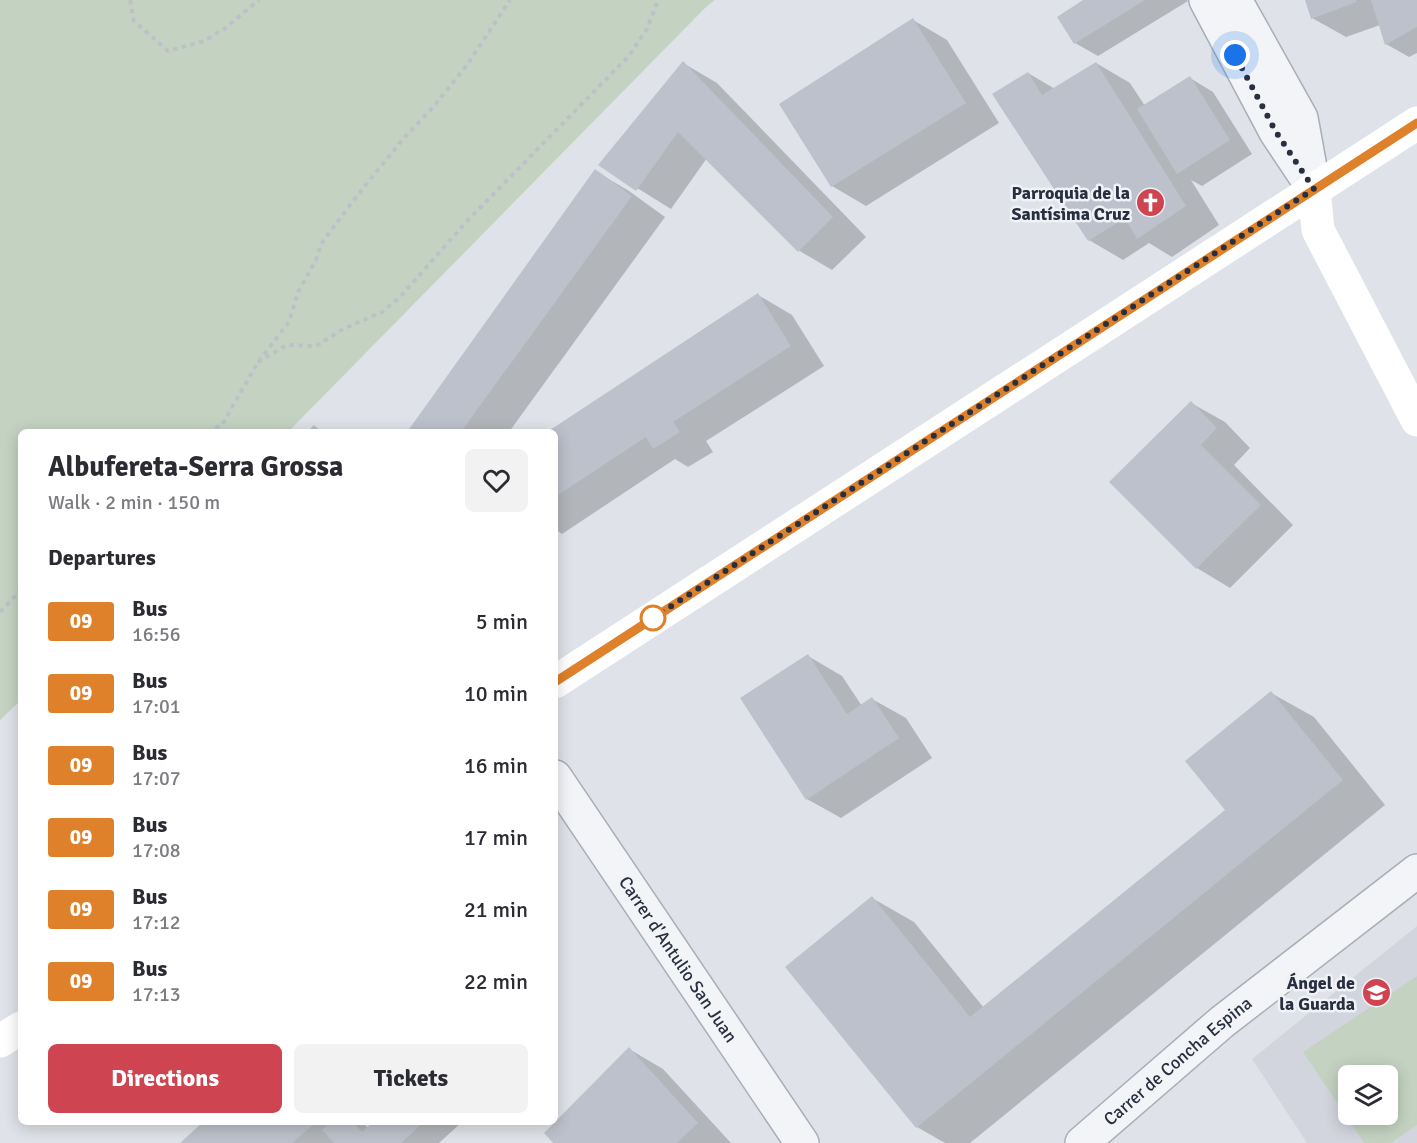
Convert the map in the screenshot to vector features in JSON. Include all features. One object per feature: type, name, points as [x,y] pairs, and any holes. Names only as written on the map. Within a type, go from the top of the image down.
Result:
[{"type":"main road","points":[[558,680],[1417,123]]},
{"type":"main road","points":[[1314,189],[1318,230],[1417,420]]},
{"type":"main road","points":[[0,1041],[18,1030]]},
{"type":"street","points":[[1206,0],[1276,132],[1314,189]]},
{"type":"street","points":[[1235,0],[1300,118],[1314,189]]},
{"type":"street","name":"Carrer d'Antulio San Juan","points":[[558,781],[802,1143]]},
{"type":"street","name":"Carrer de Concha Espina","points":[[1082,1143],[1222,1022],[1417,871]]},
{"type":"path","points":[[130,0],[134,21],[168,51],[204,41],[224,29],[259,0]]},
{"type":"path","points":[[213,429],[222,425],[258,362],[289,322],[298,292],[316,260],[321,244],[363,188],[467,65],[510,0]]},
{"type":"path","points":[[258,362],[287,345],[316,346],[343,329],[382,312],[400,297],[468,220],[627,57],[647,28],[658,0]]},
{"type":"path","points":[[0,612],[18,593]]},
{"type":"shaded area","name":"Ángel de la Guarda","points":[[1417,926],[1417,1143],[1307,1143],[1252,1059]]},
{"type":"green space","points":[[0,0],[715,0],[291,429],[18,429],[18,703],[0,720]]},
{"type":"green space","points":[[1417,976],[1417,1125],[1391,1143],[1364,1143],[1352,1125],[1398,1125],[1398,1065],[1338,1065],[1338,1104],[1303,1052]]},
{"type":"building","points":[[1083,0],[1145,0],[1074,44],[1057,17]]},
{"type":"building","points":[[1305,0],[1356,0],[1357,2],[1311,19]]},
{"type":"building","points":[[1371,0],[1417,0],[1417,27],[1385,45]]},
{"type":"building","points":[[913,18],[966,103],[831,187],[779,104]]},
{"type":"building","points":[[683,61],[833,217],[798,252],[678,132],[636,191],[598,165]]},
{"type":"building","points":[[1096,62],[1186,206],[1137,239],[1125,218],[1088,241],[992,94],[1028,72],[1042,95]]},
{"type":"building","points":[[1190,76],[1230,140],[1177,174],[1137,109]]},
{"type":"building","points":[[595,169],[632,196],[463,429],[409,429]]},
{"type":"building","points":[[758,293],[791,346],[673,422],[680,432],[653,449],[646,437],[558,495],[558,429],[552,429]]},
{"type":"building","points":[[1191,401],[1217,428],[1201,445],[1261,505],[1196,569],[1109,482]]},
{"type":"building","points":[[808,654],[847,714],[872,697],[899,738],[806,800],[740,698]]},
{"type":"building","points":[[1271,691],[1343,780],[916,1128],[785,967],[872,896],[970,1017],[1225,810],[1185,761]]},
{"type":"building","points":[[629,1047],[698,1123],[677,1143],[553,1143],[544,1133],[552,1125],[558,1125],[558,1119]]},
{"type":"building","points":[[200,1125],[313,1125],[292,1143],[180,1143]]},
{"type":"building","points":[[327,1125],[356,1125],[362,1132],[370,1125],[421,1125],[401,1143],[334,1143],[322,1130]]},
{"type":"bus line","name":"09","points":[[558,680],[1417,123]]},
{"type":"place","name":"Parroquia de la Santísima Cruz","points":[[1151,203]]},
{"type":"place","name":"Ángel de la Guarda","points":[[1376,993]]},
{"type":"route","points":[[653,618],[1314,189],[1276,132],[1235,55]]}]
